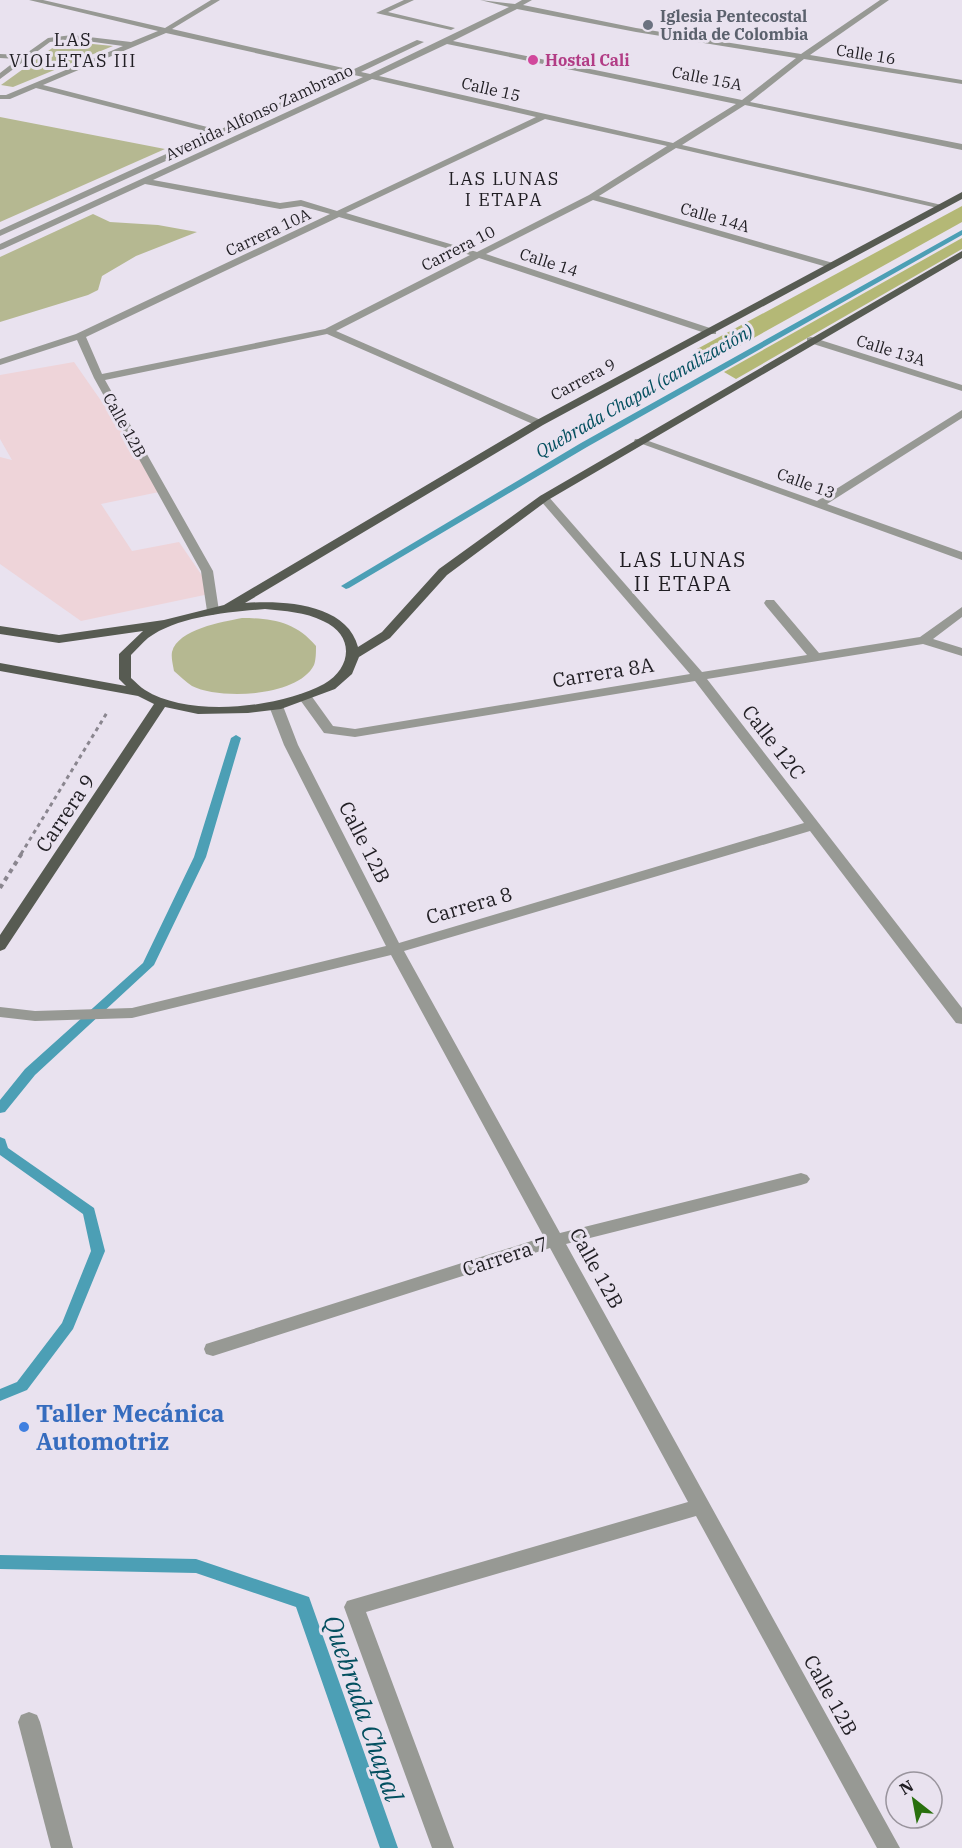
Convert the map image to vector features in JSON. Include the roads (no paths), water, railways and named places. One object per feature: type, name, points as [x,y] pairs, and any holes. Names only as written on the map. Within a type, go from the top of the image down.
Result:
[{"type":"main road","name":"Carrera 9","points":[[228,608],[539,423],[712,332],[830,265],[962,195]]},
{"type":"main road","points":[[0,667],[141,693],[162,702],[198,710],[248,709],[276,705],[305,697],[330,686],[347,671],[354,655],[386,635],[443,572],[544,498],[811,340],[962,254]]},
{"type":"main road","points":[[0,630],[59,639],[164,624],[213,610],[265,605],[301,609],[330,620],[349,635],[354,655]]},
{"type":"main road","points":[[141,693],[125,679],[125,654],[143,636],[164,624]]},
{"type":"main road","name":"Carrera 9","points":[[0,946],[162,702]]},
{"type":"street","name":"Calle 15","points":[[33,0],[942,206]]},
{"type":"street","points":[[66,7],[83,0]]},
{"type":"street","points":[[0,97],[7,97],[166,30],[216,0]]},
{"type":"street","points":[[410,0],[380,13],[451,28]]},
{"type":"street","name":"Calle 16","points":[[484,0],[802,57],[962,82]]},
{"type":"street","name":"Avenida Alfonso Zambrano","points":[[0,233],[451,28],[509,4],[528,0]]},
{"type":"street","name":"Carrera 10","points":[[99,378],[328,331],[592,197],[746,101],[802,57],[885,0]]},
{"type":"street","name":"Avenida Alfonso Zambrano","points":[[0,247],[446,42],[509,4]]},
{"type":"street","points":[[0,77],[48,39],[72,37],[132,44]]},
{"type":"street","name":"Calle 15A","points":[[446,42],[746,101],[962,147]]},
{"type":"street","points":[[0,56],[23,57]]},
{"type":"street","points":[[35,85],[240,138]]},
{"type":"street","name":"Carrera 10A","points":[[0,362],[80,336],[341,214],[543,116]]},
{"type":"street","name":"Calle 14","points":[[144,181],[280,206],[301,203],[479,255],[712,332]]},
{"type":"street","name":"Calle 14A","points":[[592,197],[830,265]]},
{"type":"street","points":[[328,331],[539,423]]},
{"type":"street","name":"Calle 12B","points":[[80,336],[99,378],[207,571],[213,610]]},
{"type":"street","name":"Calle 13A","points":[[811,340],[962,388]]},
{"type":"street","points":[[818,505],[962,413]]},
{"type":"street","name":"Calle 13","points":[[639,441],[962,556]]},
{"type":"street","name":"Calle 12C","points":[[544,498],[698,676],[962,1019]]},
{"type":"street","points":[[770,603],[815,657]]},
{"type":"street","points":[[924,640],[962,611]]},
{"type":"street","points":[[924,640],[962,652]]},
{"type":"street","name":"Carrera 8A","points":[[305,697],[329,730],[355,733],[924,640]]},
{"type":"street","name":"Calle 12B","points":[[276,705],[291,745],[394,949],[889,1848]]},
{"type":"street","name":"Carrera 8","points":[[0,1012],[35,1016],[132,1012],[394,949],[814,825]]},
{"type":"street","name":"Carrera 7","points":[[213,1349],[556,1240],[801,1179]]},
{"type":"street","points":[[443,1848],[354,1607],[701,1506]]},
{"type":"street","points":[[29,1722],[62,1848]]},
{"type":"waterway","name":"Quebrada Chapal (canalización)","points":[[346,586],[584,445],[962,232]]},
{"type":"waterway","name":"Quebrada Chapal","points":[[0,1109],[30,1072],[148,965],[200,857],[236,738]]},
{"type":"waterway","name":"Quebrada Chapal","points":[[0,1142],[2,1150],[89,1212],[98,1251],[68,1325],[22,1386],[0,1395]]},
{"type":"waterway","name":"Quebrada Chapal","points":[[0,1562],[196,1566],[303,1602],[389,1848]]},
{"type":"place","name":"Iglesia Pentecostal Unida de Colombia","points":[[648,25]]},
{"type":"place","name":"Hostal Cali","points":[[533,60]]},
{"type":"place","name":"Taller Mecánica Automotriz","points":[[24,1427]]},
{"type":"district","name":"LAS VIOLETAS III","points":[[73,49]]},
{"type":"district","name":"LAS LUNAS I ETAPA","points":[[504,188]]},
{"type":"district","name":"LAS LUNAS II ETAPA","points":[[683,571]]}]
